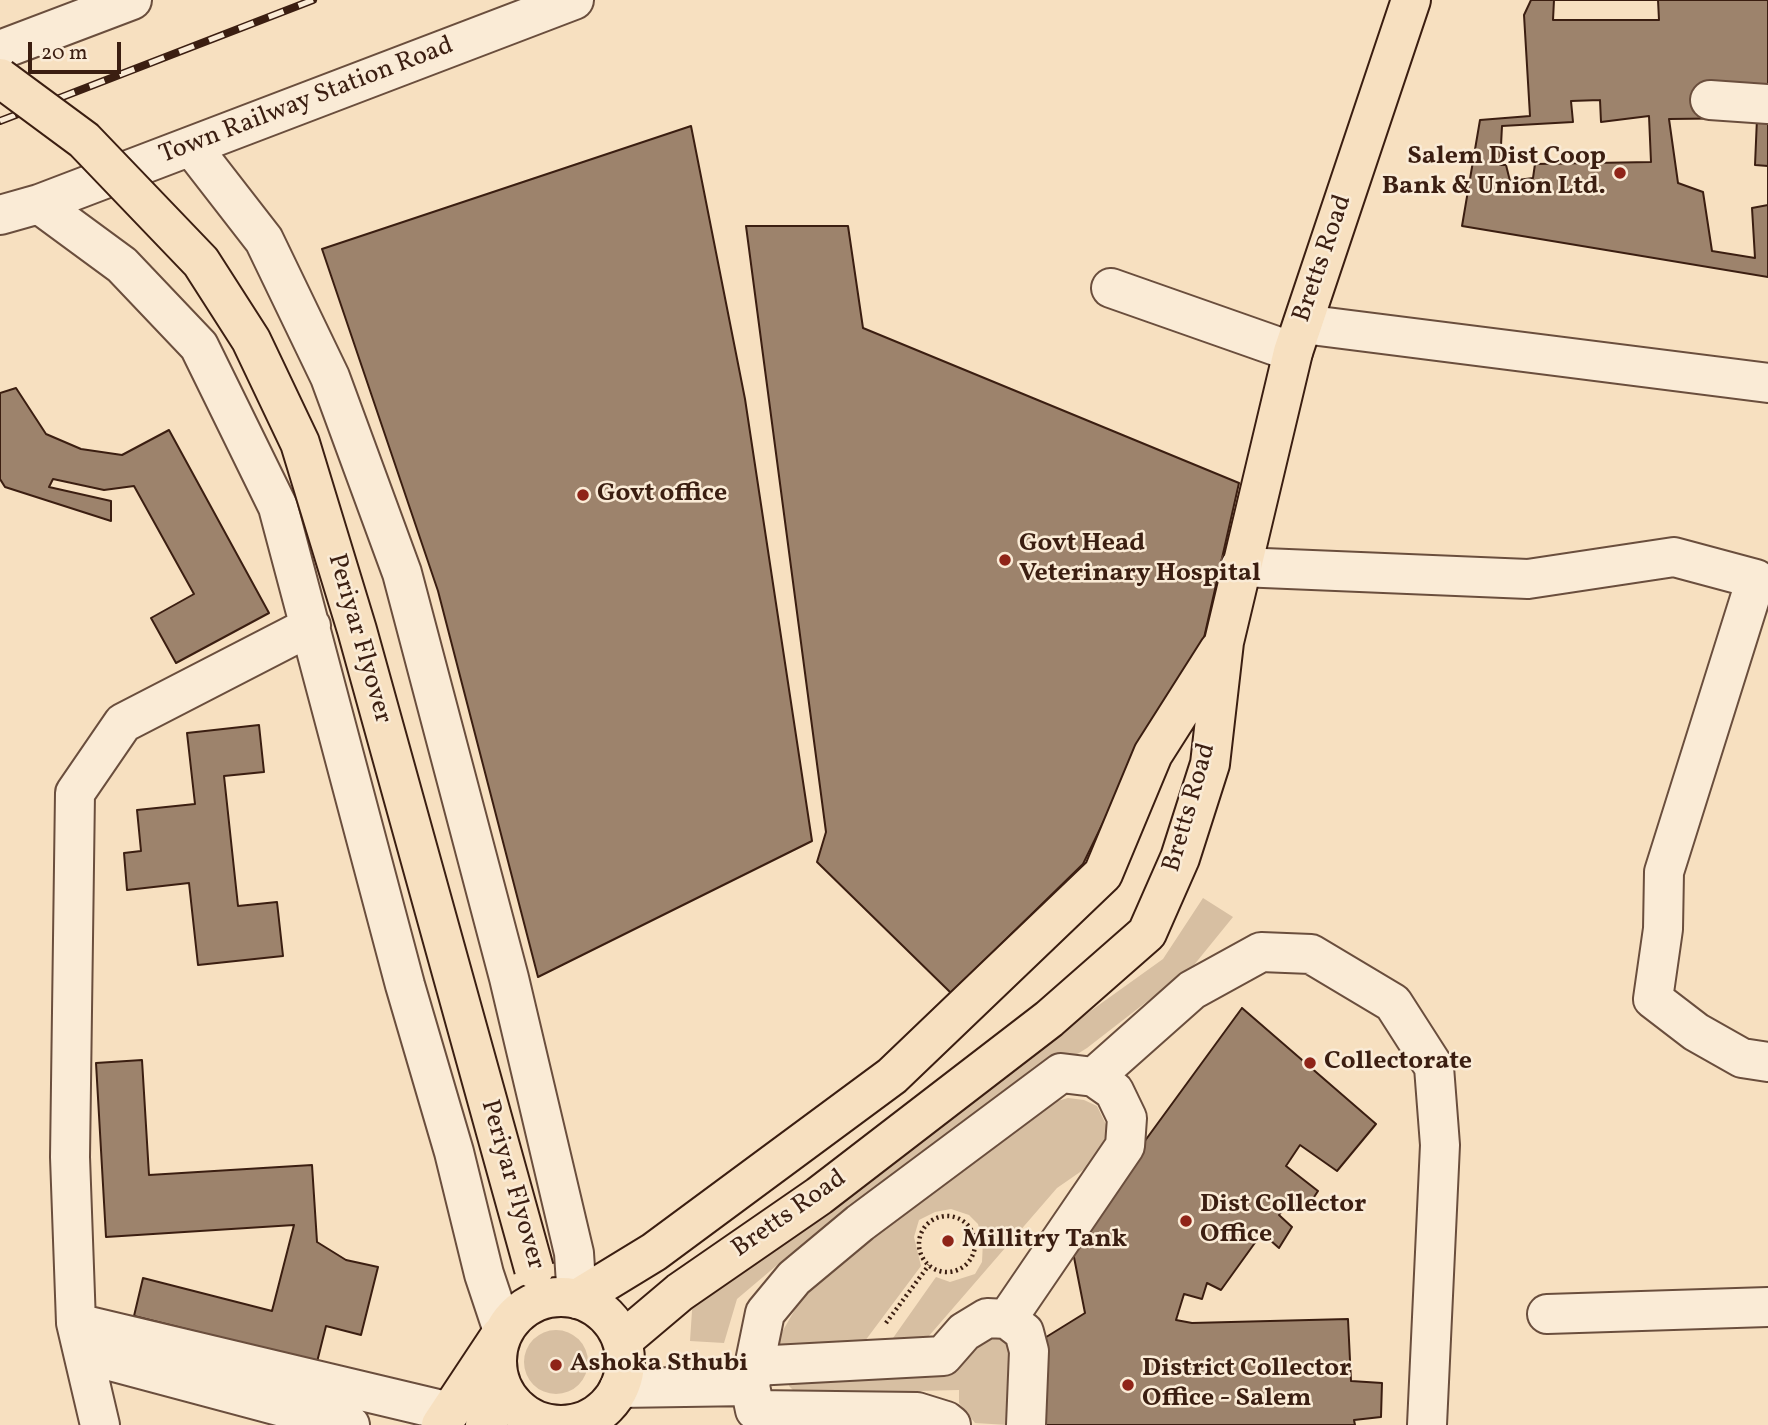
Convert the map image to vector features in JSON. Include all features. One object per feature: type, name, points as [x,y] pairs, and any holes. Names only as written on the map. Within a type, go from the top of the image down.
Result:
[{"type":"main road","name":"Bretts Road","points":[[622,1341],[680,1292],[819,1196],[1049,1019],[1147,933],[1180,858],[1210,764],[1224,642],[1240,566],[1298,338],[1411,0]]},
{"type":"main road","name":"Periyar Flyover","points":[[0,78],[84,140],[201,261],[250,341],[300,443],[552,1289]]},
{"type":"main road","points":[[446,1418],[503,1331],[520,1311],[552,1289],[654,1252],[892,1076],[1103,874],[1153,754],[1224,642]]},
{"type":"main road","points":[[503,1331],[496,1352],[495,1410],[517,1409],[533,1419],[551,1425],[569,1425],[618,1407],[625,1357],[622,1341],[605,1314],[552,1289]]},
{"type":"street","points":[[0,50],[132,0]]},
{"type":"street","name":"Town Railway Station Road","points":[[0,215],[39,204],[574,0]]},
{"type":"street","points":[[1710,100],[1768,104]]},
{"type":"street","points":[[191,146],[264,240],[330,377],[402,573],[509,978],[574,1253],[552,1289]]},
{"type":"street","points":[[39,204],[122,265],[199,346],[278,507],[484,1275],[503,1331]]},
{"type":"street","points":[[1111,288],[1298,338],[1768,383]]},
{"type":"street","points":[[1240,566],[1528,579],[1674,557],[1756,579],[1664,872],[1663,929],[1653,999],[1696,1031],[1742,1058],[1768,1062]]},
{"type":"street","points":[[100,1425],[80,1339],[70,1157],[75,793],[123,723],[311,626]]},
{"type":"street","points":[[1094,1077],[1192,990],[1261,952],[1311,954],[1392,1003],[1434,1067],[1440,1145],[1427,1425]]},
{"type":"street","points":[[951,1425],[916,1412],[755,1410],[752,1376],[765,1313],[794,1278],[860,1223],[1060,1073],[1094,1077],[1114,1091],[1127,1118],[1125,1146],[1007,1319]]},
{"type":"street","points":[[1547,1314],[1768,1307]]},
{"type":"street","points":[[618,1407],[752,1376],[858,1361],[943,1356],[964,1332],[987,1318],[1007,1319],[1024,1332],[1029,1351],[1026,1425]]},
{"type":"street","points":[[80,1339],[446,1418]]},
{"type":"street","points":[[80,1339],[350,1425]]},
{"type":"path","points":[[945,1216],[962,1220],[969,1226],[973,1233],[975,1251],[965,1265],[947,1271],[929,1265],[920,1249],[920,1239],[929,1223],[945,1216]]},
{"type":"path","points":[[858,1361],[929,1265]]},
{"type":"shaded area","points":[[1203,898],[1233,917],[1194,965],[1087,1048],[990,1109],[789,1255],[737,1299],[724,1343],[690,1341],[693,1296],[1163,959]]},
{"type":"shaded area","points":[[1068,1098],[1084,1100],[1097,1106],[1111,1135],[1096,1161],[1057,1188],[928,1337],[886,1348],[936,1277],[950,1282],[975,1274],[982,1262],[983,1241],[978,1224],[969,1215],[951,1209],[935,1212],[919,1220],[914,1237],[921,1266],[859,1349],[774,1346],[809,1285],[1046,1104]]},
{"type":"shaded area","points":[[550,1330],[562,1330],[579,1339],[586,1350],[586,1374],[579,1385],[562,1394],[550,1394],[538,1389],[529,1380],[524,1368],[524,1356],[529,1344],[538,1335]]},
{"type":"shaded area","points":[[995,1333],[1009,1341],[1015,1352],[1008,1425],[975,1423],[959,1403],[959,1390],[797,1394],[789,1386],[791,1374],[959,1370],[967,1343]]},
{"type":"building","name":"Salem Dist Coop Bank & Union Ltd.","points":[[1531,0],[1768,0],[1768,277],[1462,226],[1480,120],[1530,116],[1524,15]]},
{"type":"building","points":[[1554,0],[1658,0],[1659,20],[1553,20]]},
{"type":"building","points":[[1600,100],[1601,122],[1649,116],[1651,162],[1535,164],[1533,178],[1510,181],[1506,165],[1500,165],[1502,126],[1573,122],[1571,101]]},
{"type":"building","points":[[1757,118],[1755,165],[1768,166],[1768,205],[1752,208],[1755,258],[1712,251],[1703,192],[1678,183],[1669,119]]},
{"type":"building","name":"Govt office","points":[[691,126],[745,399],[812,841],[538,977],[438,591],[322,249]]},
{"type":"building","name":"Govt Head Veterinary Hospital","points":[[746,226],[848,226],[863,328],[1239,483],[1204,638],[1157,712],[1083,864],[951,993],[817,862],[826,832]]},
{"type":"building","points":[[16,388],[46,434],[81,449],[122,455],[169,430],[269,613],[176,663],[151,618],[194,594],[134,486],[104,490],[53,479],[49,487],[111,501],[111,521],[5,487],[0,479],[0,393]]},
{"type":"building","points":[[259,725],[264,772],[224,776],[238,906],[277,902],[283,956],[198,965],[189,883],[127,890],[124,853],[141,851],[137,810],[195,804],[187,733]]},
{"type":"building","name":"Dist Collector Office","points":[[1242,1008],[1376,1124],[1337,1171],[1300,1145],[1286,1166],[1318,1191],[1305,1211],[1289,1202],[1279,1215],[1292,1227],[1279,1248],[1262,1233],[1221,1290],[1207,1283],[1202,1299],[1184,1294],[1176,1320],[1192,1323],[1348,1319],[1351,1381],[1382,1383],[1381,1417],[1354,1420],[1355,1425],[1039,1425],[1043,1339],[1085,1313],[1071,1242]]},
{"type":"building","points":[[142,1060],[149,1175],[312,1165],[317,1242],[346,1260],[378,1267],[361,1335],[326,1326],[317,1362],[134,1316],[143,1278],[272,1311],[294,1225],[106,1237],[96,1063]]},
{"type":"railway","points":[[0,121],[313,0]]},
{"type":"place","name":"Salem Dist Coop Bank & Union Ltd.","points":[[1620,173]]},
{"type":"place","name":"Govt office","points":[[583,495]]},
{"type":"place","name":"Govt Head Veterinary Hospital","points":[[1005,560]]},
{"type":"place","name":"Collectorate","points":[[1310,1063]]},
{"type":"place","name":"Dist Collector Office","points":[[1186,1221]]},
{"type":"place","name":"Millitry Tank","points":[[948,1241]]},
{"type":"place","name":"Ashoka Sthubi","points":[[556,1365]]},
{"type":"place","name":"District Collector Office - Salem","points":[[1128,1385]]}]
